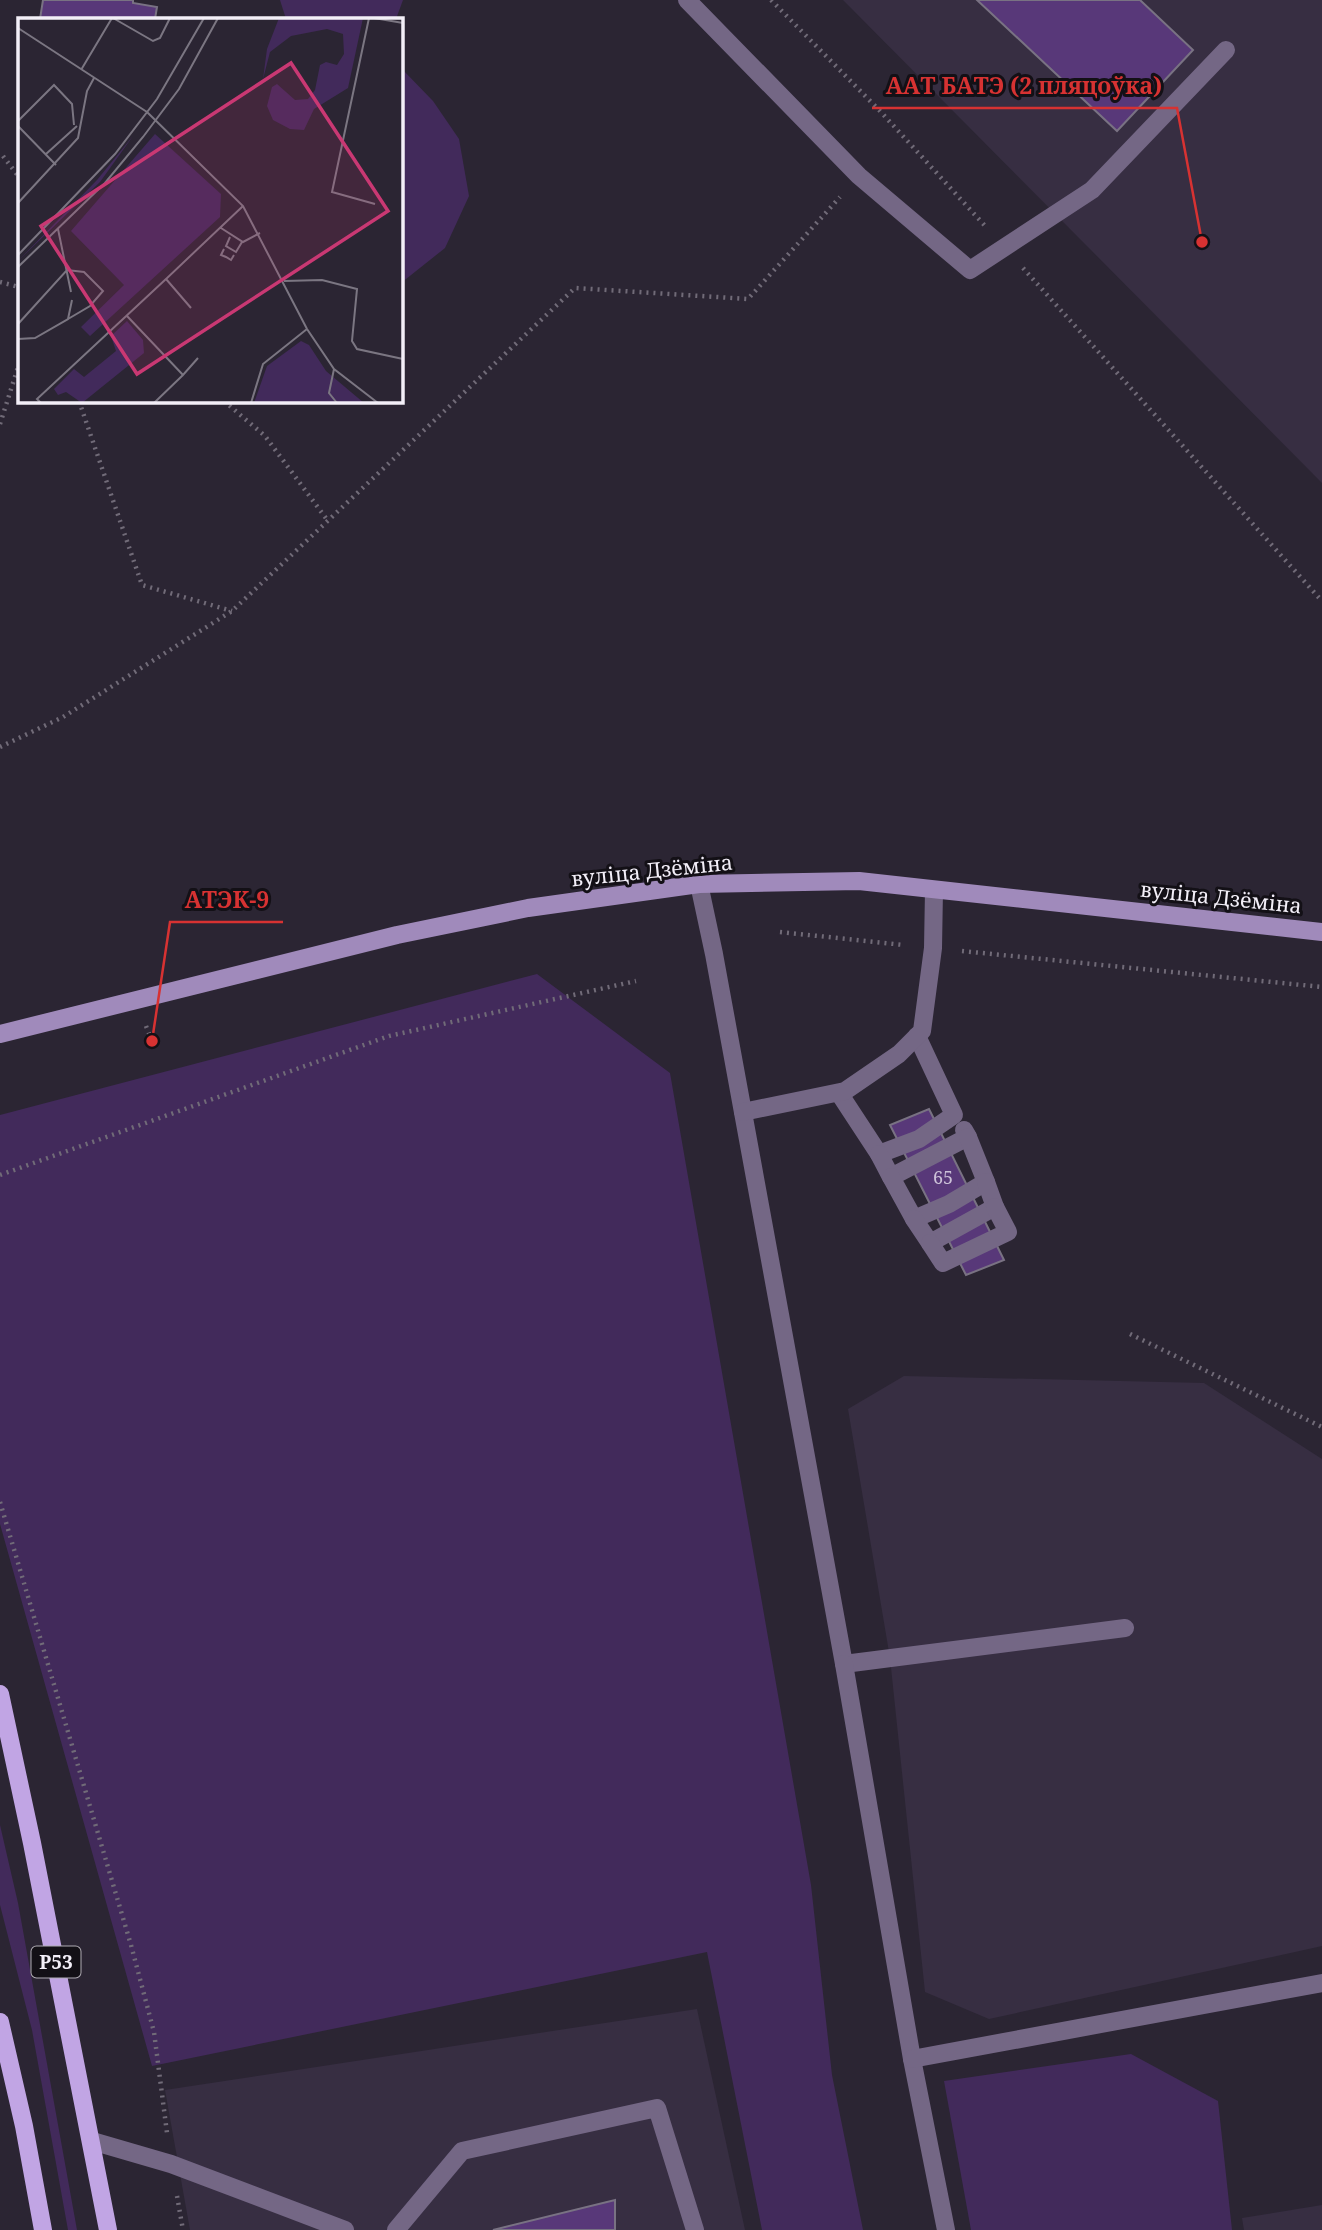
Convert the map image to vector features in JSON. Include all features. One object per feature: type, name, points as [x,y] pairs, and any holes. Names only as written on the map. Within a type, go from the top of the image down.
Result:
[{"type":"main road","name":"вуліца Дзёміна","points":[[0,1034],[397,935],[528,908],[699,884],[859,881],[1322,932]]},
{"type":"main road","name":"Р53","points":[[0,1694],[33,1843],[108,2230]]},
{"type":"main road","points":[[0,2022],[24,2126],[43,2230]]},
{"type":"lane","points":[[687,0],[859,176],[970,270],[1092,190],[1226,50]]},
{"type":"lane","points":[[699,884],[844,1664],[912,2059],[946,2230]]},
{"type":"lane","points":[[743,1112],[845,1091],[899,1054],[922,1031],[933,948],[934,890]]},
{"type":"lane","points":[[839,1093],[879,1154],[914,1219],[943,1263],[1009,1232],[995,1207],[968,1137],[954,1115],[917,1036]]},
{"type":"lane","points":[[879,1154],[919,1139],[954,1115]]},
{"type":"lane","points":[[891,1177],[968,1137]]},
{"type":"lane","points":[[914,1219],[949,1204],[986,1182]]},
{"type":"lane","points":[[930,1243],[995,1207]]},
{"type":"lane","points":[[844,1664],[1125,1628]]},
{"type":"lane","points":[[912,2059],[1322,1983]]},
{"type":"lane","points":[[396,2230],[462,2151],[657,2108],[695,2230]]},
{"type":"lane","points":[[92,2141],[171,2164],[345,2230]]},
{"type":"path","points":[[771,0],[880,111],[1322,601]]},
{"type":"path","points":[[3,156],[18,176]]},
{"type":"path","points":[[0,747],[63,717],[232,611],[575,288],[748,299],[859,176]]},
{"type":"path","points":[[0,282],[18,287]]},
{"type":"path","points":[[0,424],[18,368]]},
{"type":"path","points":[[79,402],[142,585],[232,611]]},
{"type":"path","points":[[225,402],[265,436],[328,521]]},
{"type":"path","points":[[780,932],[1322,988]]},
{"type":"path","points":[[0,1175],[389,1036],[636,981]]},
{"type":"path","points":[[1130,1334],[1322,1427]]},
{"type":"path","points":[[0,1502],[86,1789],[154,2032],[171,2164],[183,2230]]},
{"type":"shaded area","points":[[280,0],[403,0],[396,18],[286,18]]},
{"type":"shaded area","points":[[843,0],[1322,0],[1322,483]]},
{"type":"shaded area","points":[[402,69],[433,101],[459,139],[469,196],[445,248],[402,282]]},
{"type":"shaded area","points":[[537,974],[670,1073],[811,1885],[832,2075],[863,2230],[762,2230],[707,1952],[152,2066],[0,1524],[0,1115]]},
{"type":"shaded area","points":[[904,1376],[1204,1383],[1322,1459],[1322,1946],[989,2019],[925,1992],[890,1658],[848,1409]]},
{"type":"shaded area","points":[[0,1825],[18,1903],[77,2230],[68,2230],[32,2030],[0,1905]]},
{"type":"shaded area","points":[[697,2009],[745,2230],[190,2230],[165,2090]]},
{"type":"shaded area","points":[[1131,2054],[1218,2101],[1232,2230],[971,2230],[944,2081]]},
{"type":"shaded area","points":[[1322,2205],[1322,2230],[1244,2230],[1242,2218]]},
{"type":"building","points":[[43,0],[133,0],[133,3],[157,7],[155,18],[40,18]]},
{"type":"building","points":[[977,0],[1140,0],[1193,50],[1117,131]]},
{"type":"building","points":[[929,1109],[1004,1260],[966,1275],[890,1125]]},
{"type":"building","points":[[615,2200],[615,2230],[493,2230]]},
{"type":"place","name":"ААТ БАТЭ (2 пляцоўка)","points":[[1202,242]]},
{"type":"place","name":"АТЭК-9","points":[[152,1041]]}]
